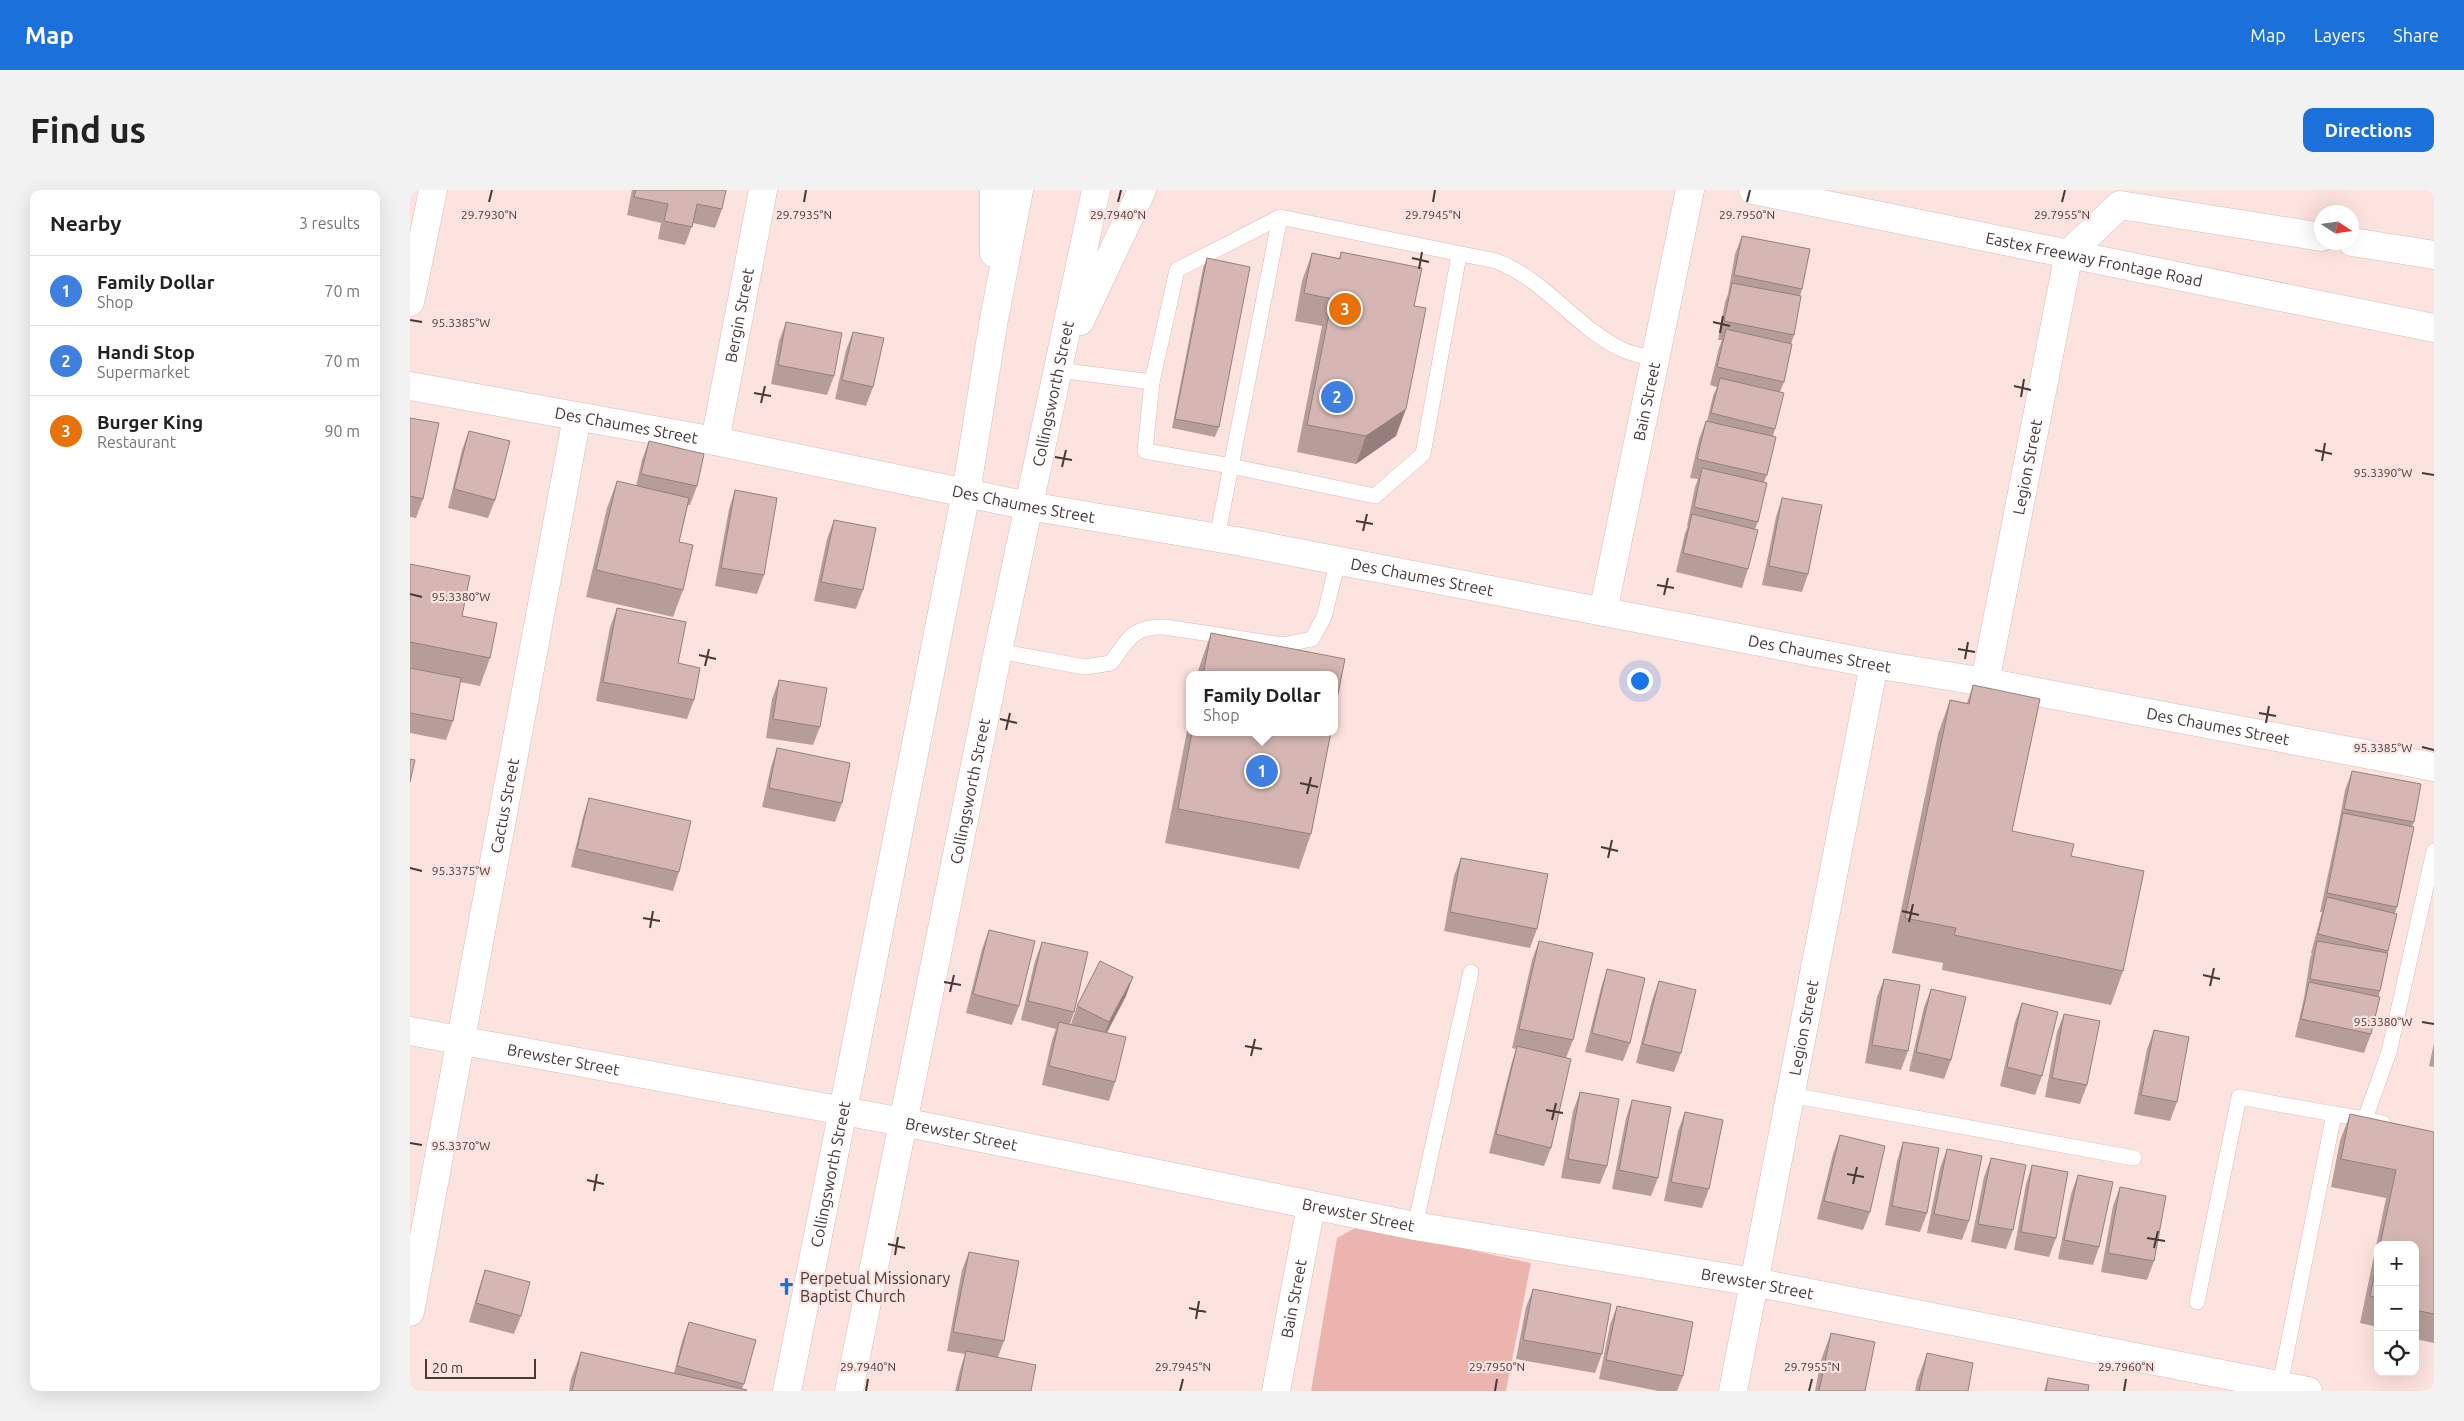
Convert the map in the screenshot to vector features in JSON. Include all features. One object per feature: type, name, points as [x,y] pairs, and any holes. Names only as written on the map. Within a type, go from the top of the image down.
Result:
[{"type":"main road","points":[[410,302],[434,190]]},
{"type":"main road","name":"Bergin Street","points":[[715,440],[763,190]]},
{"type":"main road","points":[[994,190],[994,319]]},
{"type":"main road","name":"Collingsworth Street","points":[[788,1391],[966,493],[994,319],[1019,190]]},
{"type":"main road","name":"Collingsworth Street","points":[[849,1391],[998,651],[1096,190]]},
{"type":"main road","points":[[1058,370],[1142,190]]},
{"type":"main road","name":"Bain Street","points":[[1603,612],[1690,190]]},
{"type":"main road","name":"Eastex Freeway Frontage Road","points":[[1753,190],[2434,328]]},
{"type":"main road","points":[[2069,253],[2120,205],[2314,236]]},
{"type":"main road","points":[[2359,243],[2434,255]]},
{"type":"main road","name":"Legion Street","points":[[1985,682],[2069,253]]},
{"type":"main road","name":"Des Chaumes Street","points":[[410,386],[715,440],[1029,506],[1217,538],[1874,664],[1985,682],[2434,767]]},
{"type":"main road","name":"Cactus Street","points":[[410,1312],[577,417]]},
{"type":"main road","name":"Legion Street","points":[[1733,1391],[1874,664]]},
{"type":"main road","name":"Brewster Street","points":[[410,1031],[903,1122],[1415,1226],[1754,1282],[2308,1391]]},
{"type":"main road","name":"Bain Street","points":[[1276,1391],[1311,1206]]},
{"type":"lane","points":[[1460,255],[1423,454],[1375,496],[1231,466],[1145,451],[1152,382],[1177,270],[1280,217],[1496,261],[1510,266],[1528,278],[1604,340],[1630,354],[1656,359]]},
{"type":"lane","points":[[1217,538],[1280,217]]},
{"type":"lane","points":[[1058,370],[1152,382]]},
{"type":"lane","points":[[998,651],[1085,667],[1111,663],[1129,638],[1146,626],[1165,626],[1283,644],[1312,639],[1324,616],[1338,561]]},
{"type":"lane","points":[[2365,1119],[2389,1052],[2434,851]]},
{"type":"lane","points":[[1415,1226],[1471,972]]},
{"type":"lane","points":[[1791,1095],[2134,1158]]},
{"type":"lane","points":[[2197,1302],[2238,1097],[2395,1125]]},
{"type":"lane","points":[[2280,1386],[2334,1114]]},
{"type":"shaded area","points":[[1359,1226],[1531,1263],[1506,1391],[1311,1391],[1337,1238]]},
{"type":"building","points":[[636,190],[726,190],[722,209],[697,204],[692,227],[664,221],[668,204],[634,197]]},
{"type":"building","points":[[1742,236],[1810,249],[1802,289],[1734,275]]},
{"type":"building","points":[[1341,252],[1422,268],[1414,306],[1426,308],[1406,409],[1366,436],[1307,425],[1332,299],[1304,293],[1312,253],[1340,259]]},
{"type":"building","points":[[1207,258],[1250,267],[1219,427],[1175,419]]},
{"type":"building","points":[[1732,283],[1801,296],[1794,335],[1724,321]]},
{"type":"building","points":[[786,322],[842,333],[834,376],[778,365]]},
{"type":"building","points":[[1726,329],[1792,344],[1784,382],[1717,367]]},
{"type":"building","points":[[853,332],[884,338],[873,387],[842,380]]},
{"type":"building","points":[[1720,378],[1784,393],[1775,429],[1711,413]]},
{"type":"building","points":[[410,418],[439,423],[423,499],[410,496]]},
{"type":"building","points":[[1706,421],[1776,437],[1767,475],[1697,459]]},
{"type":"building","points":[[469,431],[510,441],[495,500],[454,489]]},
{"type":"building","points":[[649,441],[704,454],[697,486],[641,474]]},
{"type":"building","points":[[1702,468],[1767,483],[1758,522],[1694,507]]},
{"type":"building","points":[[617,481],[689,498],[679,542],[693,545],[683,590],[596,570]]},
{"type":"building","points":[[735,490],[777,498],[764,575],[721,568]]},
{"type":"building","points":[[1782,498],[1822,505],[1808,574],[1769,566]]},
{"type":"building","points":[[1692,514],[1758,530],[1748,569],[1683,553]]},
{"type":"building","points":[[834,520],[876,528],[863,590],[821,582]]},
{"type":"building","points":[[410,564],[470,576],[462,616],[497,623],[490,658],[410,642]]},
{"type":"building","points":[[617,608],[686,622],[678,663],[700,668],[694,700],[603,682]]},
{"type":"building","points":[[1211,633],[1345,659],[1338,693],[1338,671],[1204,671]]},
{"type":"building","points":[[410,668],[461,678],[453,721],[410,713]]},
{"type":"building","points":[[779,680],[827,688],[820,727],[773,719]]},
{"type":"building","points":[[1973,685],[2040,699],[2012,831],[2074,844],[2071,856],[2144,871],[2123,971],[1954,935],[1956,928],[1905,918],[1950,700],[1969,704]]},
{"type":"building","points":[[1191,736],[1330,736],[1311,834],[1178,809]]},
{"type":"building","points":[[777,748],[850,763],[842,803],[769,788]]},
{"type":"building","points":[[410,759],[415,760],[410,782]]},
{"type":"building","points":[[2352,771],[2421,784],[2414,822],[2344,809]]},
{"type":"building","points":[[589,798],[691,821],[679,872],[577,849]]},
{"type":"building","points":[[2343,813],[2414,827],[2397,907],[2327,893]]},
{"type":"building","points":[[1461,858],[1548,874],[1537,929],[1450,912]]},
{"type":"building","points":[[2327,897],[2397,914],[2388,951],[2318,934]]},
{"type":"building","points":[[989,930],[1035,941],[1019,1006],[973,994]]},
{"type":"building","points":[[1539,941],[1593,953],[1573,1040],[1519,1029]]},
{"type":"building","points":[[2317,941],[2388,953],[2380,991],[2310,979]]},
{"type":"building","points":[[1042,942],[1088,952],[1074,1012],[1028,1001]]},
{"type":"building","points":[[1100,961],[1133,977],[1109,1022],[1077,1006]]},
{"type":"building","points":[[1607,969],[1645,978],[1630,1043],[1592,1033]]},
{"type":"building","points":[[1884,979],[1920,985],[1908,1051],[1872,1045]]},
{"type":"building","points":[[1659,981],[1696,990],[1681,1053],[1643,1044]]},
{"type":"building","points":[[2309,982],[2380,997],[2371,1034],[2301,1019]]},
{"type":"building","points":[[1931,989],[1966,997],[1951,1060],[1916,1052]]},
{"type":"building","points":[[2022,1003],[2058,1012],[2042,1076],[2007,1067]]},
{"type":"building","points":[[2064,1014],[2100,1021],[2087,1085],[2052,1078]]},
{"type":"building","points":[[1059,1022],[1126,1037],[1115,1082],[1049,1066]]},
{"type":"building","points":[[2154,1030],[2189,1037],[2177,1102],[2141,1095]]},
{"type":"building","points":[[1517,1046],[1571,1059],[1551,1148],[1496,1134]]},
{"type":"building","points":[[1580,1092],[1619,1099],[1607,1166],[1568,1159]]},
{"type":"building","points":[[1632,1100],[1671,1107],[1658,1178],[1619,1170]]},
{"type":"building","points":[[1685,1112],[1723,1120],[1709,1189],[1671,1182]]},
{"type":"building","points":[[2350,1114],[2434,1132],[2434,1314],[2419,1311],[2419,1241],[2381,1241],[2396,1170],[2341,1159]]},
{"type":"building","points":[[1840,1135],[1885,1146],[1870,1212],[1824,1201]]},
{"type":"building","points":[[1903,1142],[1939,1148],[1927,1213],[1892,1206]]},
{"type":"building","points":[[1947,1149],[1982,1156],[1969,1221],[1934,1214]]},
{"type":"building","points":[[1991,1158],[2026,1165],[2013,1230],[1978,1224]]},
{"type":"building","points":[[2032,1165],[2068,1172],[2056,1238],[2021,1232]]},
{"type":"building","points":[[2078,1175],[2113,1182],[2099,1247],[2064,1240]]},
{"type":"building","points":[[2120,1187],[2166,1196],[2154,1261],[2108,1253]]},
{"type":"building","points":[[969,1252],[1019,1261],[1004,1341],[953,1332]]},
{"type":"building","points":[[485,1270],[530,1282],[521,1316],[476,1303]]},
{"type":"building","points":[[2374,1276],[2374,1297],[2370,1296]]},
{"type":"building","points":[[1533,1289],[1611,1304],[1602,1354],[1523,1340]]},
{"type":"building","points":[[1617,1306],[1693,1322],[1683,1376],[1606,1360]]},
{"type":"building","points":[[689,1322],[756,1340],[744,1384],[677,1366]]},
{"type":"building","points":[[1831,1333],[1875,1342],[1865,1391],[1819,1391]]},
{"type":"building","points":[[966,1351],[1036,1365],[1031,1391],[958,1391]]},
{"type":"building","points":[[581,1352],[747,1390],[572,1391]]},
{"type":"building","points":[[1927,1353],[1973,1363],[1968,1391],[1919,1391]]},
{"type":"building","points":[[2048,1378],[2089,1385],[2088,1391],[2046,1391]]},
{"type":"place","name":"Burger King","points":[[1345,309]]},
{"type":"place","name":"Handi Stop","points":[[1337,397]]},
{"type":"place","name":"Family Dollar","points":[[1262,771]]},
{"type":"place","name":"Perpetual Missionary Baptist Church","points":[[786,1287]]}]
